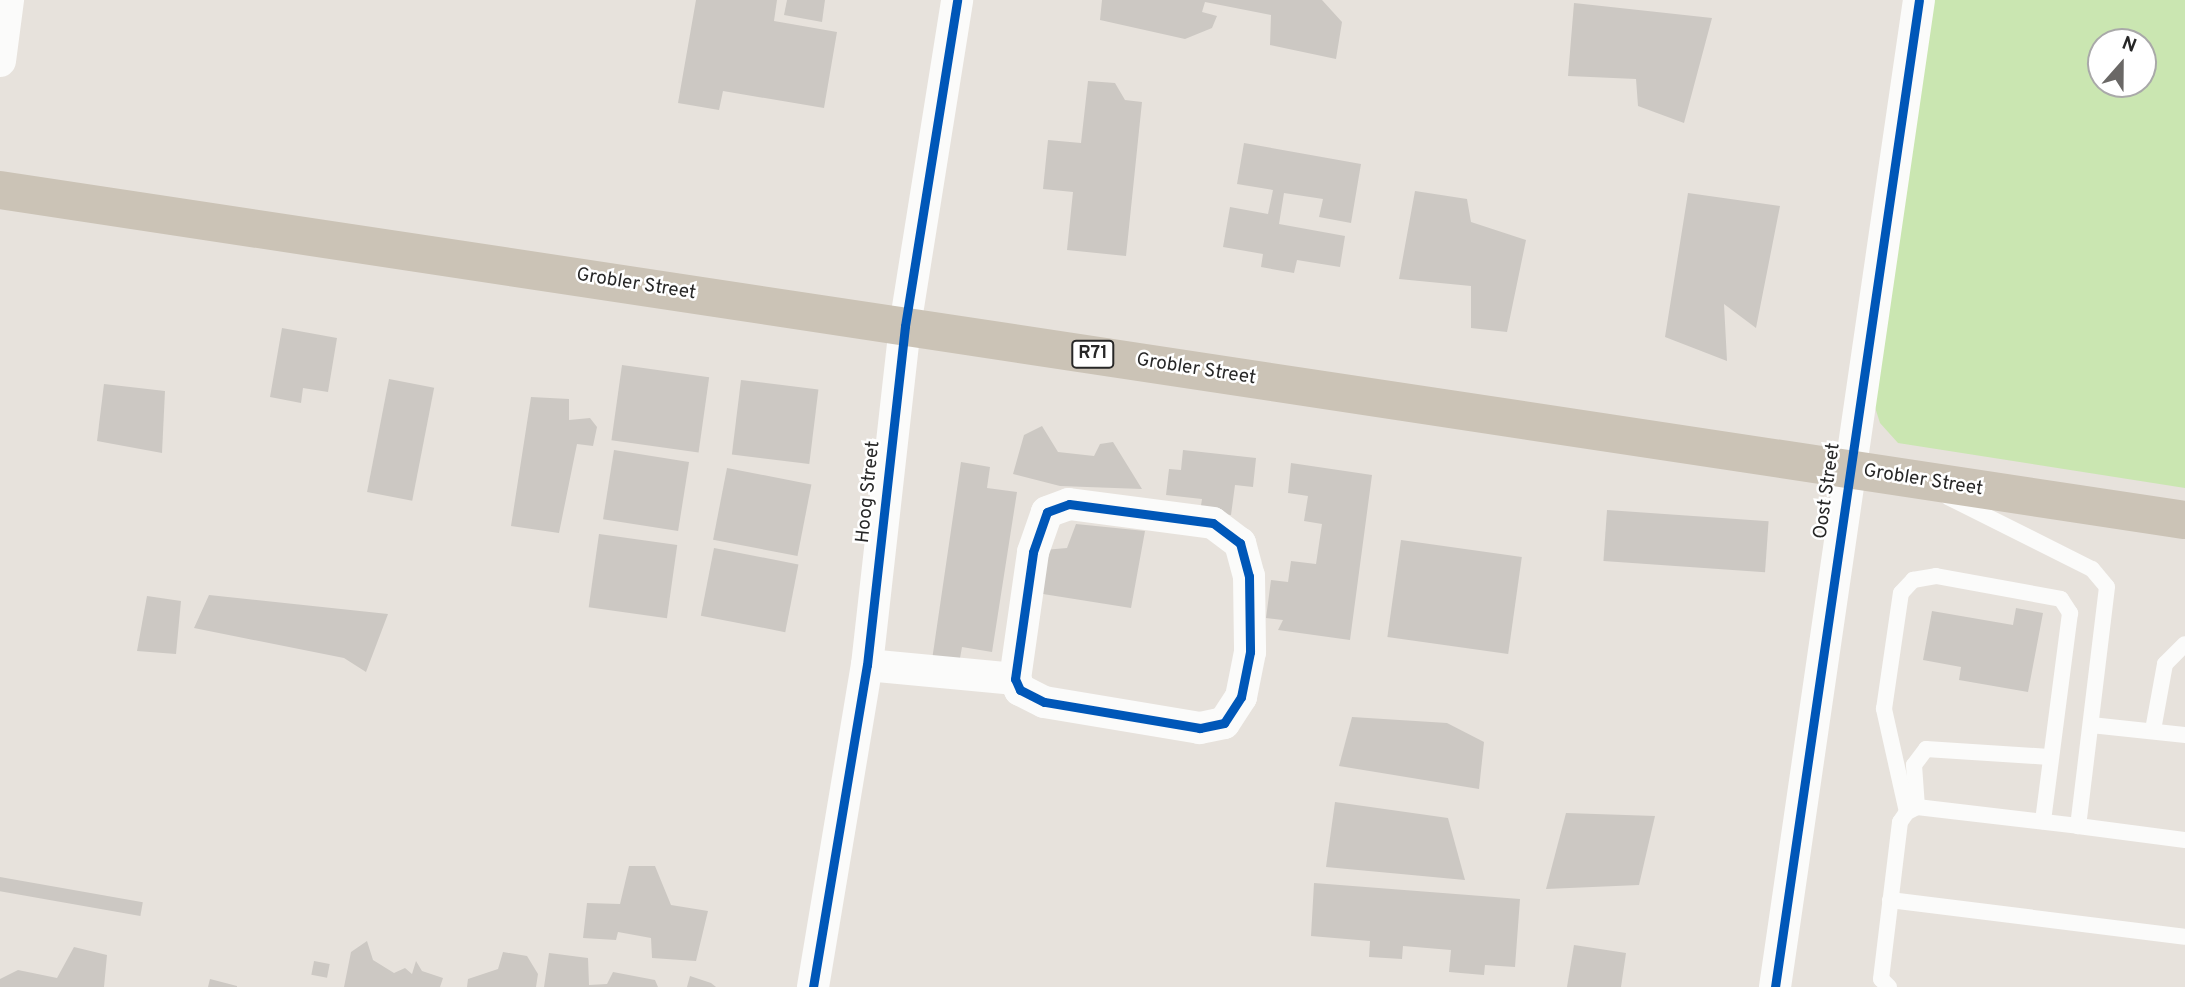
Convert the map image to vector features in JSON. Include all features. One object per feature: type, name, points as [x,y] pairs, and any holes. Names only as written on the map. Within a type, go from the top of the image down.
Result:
[{"type":"main road","name":"Grobler Street","points":[[0,190],[2185,520]]},
{"type":"street","points":[[0,61],[8,0]]},
{"type":"street","name":"Hoog Street","points":[[813,987],[867,665],[905,326],[957,0]]},
{"type":"street","name":"Oost Street","points":[[1775,987],[1919,0]]},
{"type":"street","points":[[867,665],[1015,679],[1044,702],[1200,728],[1224,723],[1241,697],[1250,652],[1249,576],[1240,543],[1213,523],[1055,505],[1042,519],[1033,552],[1015,679]]},
{"type":"lane","points":[[1911,479],[2092,569],[2107,587],[2078,826]]},
{"type":"lane","points":[[1912,809],[1884,709],[1901,593],[1913,580],[1936,576],[2061,599],[2070,625],[2049,757],[2043,821]]},
{"type":"lane","points":[[2153,730],[2165,664],[2185,644]]},
{"type":"lane","points":[[2091,725],[2185,735]]},
{"type":"lane","points":[[1889,987],[1881,979],[1891,900],[1912,809],[1914,765],[1926,749],[2049,757]]},
{"type":"lane","points":[[1912,809],[2043,821],[2185,840]]},
{"type":"lane","points":[[1891,900],[2185,937]]},
{"type":"green space","points":[[1931,0],[2185,0],[2185,488],[1898,443],[1880,423],[1872,398]]},
{"type":"building","points":[[696,0],[777,0],[774,21],[837,32],[824,108],[723,91],[719,110],[678,103]]},
{"type":"building","points":[[787,0],[825,0],[822,22],[784,15]]},
{"type":"building","points":[[1102,0],[1322,0],[1342,22],[1336,59],[1270,45],[1271,15],[1205,2],[1202,12],[1217,16],[1212,28],[1185,39],[1100,20]]},
{"type":"building","points":[[1574,3],[1712,18],[1684,123],[1638,106],[1636,79],[1568,76]]},
{"type":"building","points":[[1088,81],[1115,83],[1125,100],[1142,102],[1126,256],[1067,250],[1073,192],[1043,189],[1048,140],[1081,143]]},
{"type":"building","points":[[1244,143],[1361,164],[1351,223],[1319,217],[1323,199],[1284,193],[1279,224],[1345,236],[1340,267],[1297,260],[1294,273],[1261,267],[1263,254],[1223,247],[1230,207],[1268,214],[1273,190],[1237,184]]},
{"type":"building","points":[[1415,191],[1467,199],[1471,222],[1526,240],[1507,332],[1471,328],[1471,286],[1399,279]]},
{"type":"building","points":[[1688,193],[1780,206],[1756,328],[1724,304],[1727,361],[1665,337]]},
{"type":"building","points":[[282,328],[337,338],[328,392],[303,388],[301,403],[270,397]]},
{"type":"building","points":[[622,365],[709,377],[699,453],[611,440]]},
{"type":"building","points":[[389,379],[434,388],[412,501],[367,492]]},
{"type":"building","points":[[741,380],[818,390],[809,464],[732,454]]},
{"type":"building","points":[[104,384],[165,391],[162,453],[97,441]]},
{"type":"building","points":[[531,397],[569,399],[569,420],[590,418],[597,427],[593,446],[577,444],[559,533],[511,526]]},
{"type":"building","points":[[1042,426],[1058,452],[1094,456],[1100,444],[1113,442],[1142,489],[1060,486],[1013,474],[1024,435]]},
{"type":"building","points":[[614,450],[689,462],[678,531],[603,519]]},
{"type":"building","points":[[1183,450],[1256,458],[1253,487],[1235,485],[1231,515],[1200,512],[1202,499],[1166,495],[1169,469],[1181,470]]},
{"type":"building","points":[[961,462],[990,467],[987,488],[1017,492],[992,652],[962,647],[959,664],[932,660]]},
{"type":"building","points":[[1291,463],[1372,475],[1350,640],[1278,630],[1283,620],[1266,618],[1271,580],[1288,582],[1291,561],[1316,564],[1322,524],[1304,521],[1308,496],[1288,493]]},
{"type":"building","points":[[727,468],[811,484],[797,556],[713,540]]},
{"type":"building","points":[[1607,510],[1769,521],[1765,572],[1603,561]]},
{"type":"building","points":[[1076,524],[1145,531],[1131,608],[1043,594],[1044,550],[1067,548]]},
{"type":"building","points":[[599,534],[677,545],[667,618],[589,607]]},
{"type":"building","points":[[1401,540],[1522,557],[1508,654],[1387,637]]},
{"type":"building","points":[[714,548],[798,564],[785,632],[701,616]]},
{"type":"building","points":[[209,595],[388,614],[366,672],[344,658],[194,628]]},
{"type":"building","points":[[147,596],[181,601],[176,654],[137,651]]},
{"type":"building","points":[[2016,608],[2043,613],[2028,692],[1959,680],[1961,667],[1923,660],[1932,611],[2013,625]]},
{"type":"building","points":[[1352,717],[1447,723],[1484,742],[1479,789],[1339,766]]},
{"type":"building","points":[[1335,802],[1448,818],[1465,880],[1326,867]]},
{"type":"building","points":[[1566,813],[1655,816],[1639,885],[1546,889]]},
{"type":"building","points":[[629,866],[655,866],[671,905],[708,911],[696,961],[652,958],[651,938],[618,932],[616,940],[583,938],[587,903],[620,904]]},
{"type":"building","points":[[0,877],[143,902],[140,916],[0,891]]},
{"type":"building","points":[[1314,883],[1520,899],[1515,967],[1485,965],[1484,975],[1449,972],[1451,950],[1403,946],[1402,959],[1369,957],[1370,941],[1311,936]]},
{"type":"building","points":[[367,941],[373,960],[394,973],[405,968],[412,974],[416,961],[422,971],[443,978],[440,987],[344,987],[351,952]]},
{"type":"building","points":[[1574,945],[1626,953],[1621,987],[1567,987]]},
{"type":"building","points":[[74,947],[107,955],[104,987],[0,987],[0,979],[18,970],[57,978]]},
{"type":"building","points":[[503,952],[527,956],[538,974],[536,987],[467,987],[468,979],[498,969]]},
{"type":"building","points":[[549,953],[588,958],[589,985],[607,984],[613,972],[655,980],[658,987],[544,987]]},
{"type":"building","points":[[314,961],[330,964],[327,978],[311,975]]},
{"type":"building","points":[[690,976],[711,983],[716,987],[687,987]]},
{"type":"building","points":[[210,979],[237,986],[237,987],[208,987]]},
{"type":"cycle path","points":[[813,987],[867,665],[905,326],[957,0]]},
{"type":"cycle path","points":[[1775,987],[1919,0]]},
{"type":"cycle path","points":[[1069,504],[1213,523],[1240,543],[1249,576],[1250,652],[1241,697],[1224,723],[1200,728],[1044,702],[1020,690],[1015,679],[1033,552],[1047,512],[1069,504]]}]
